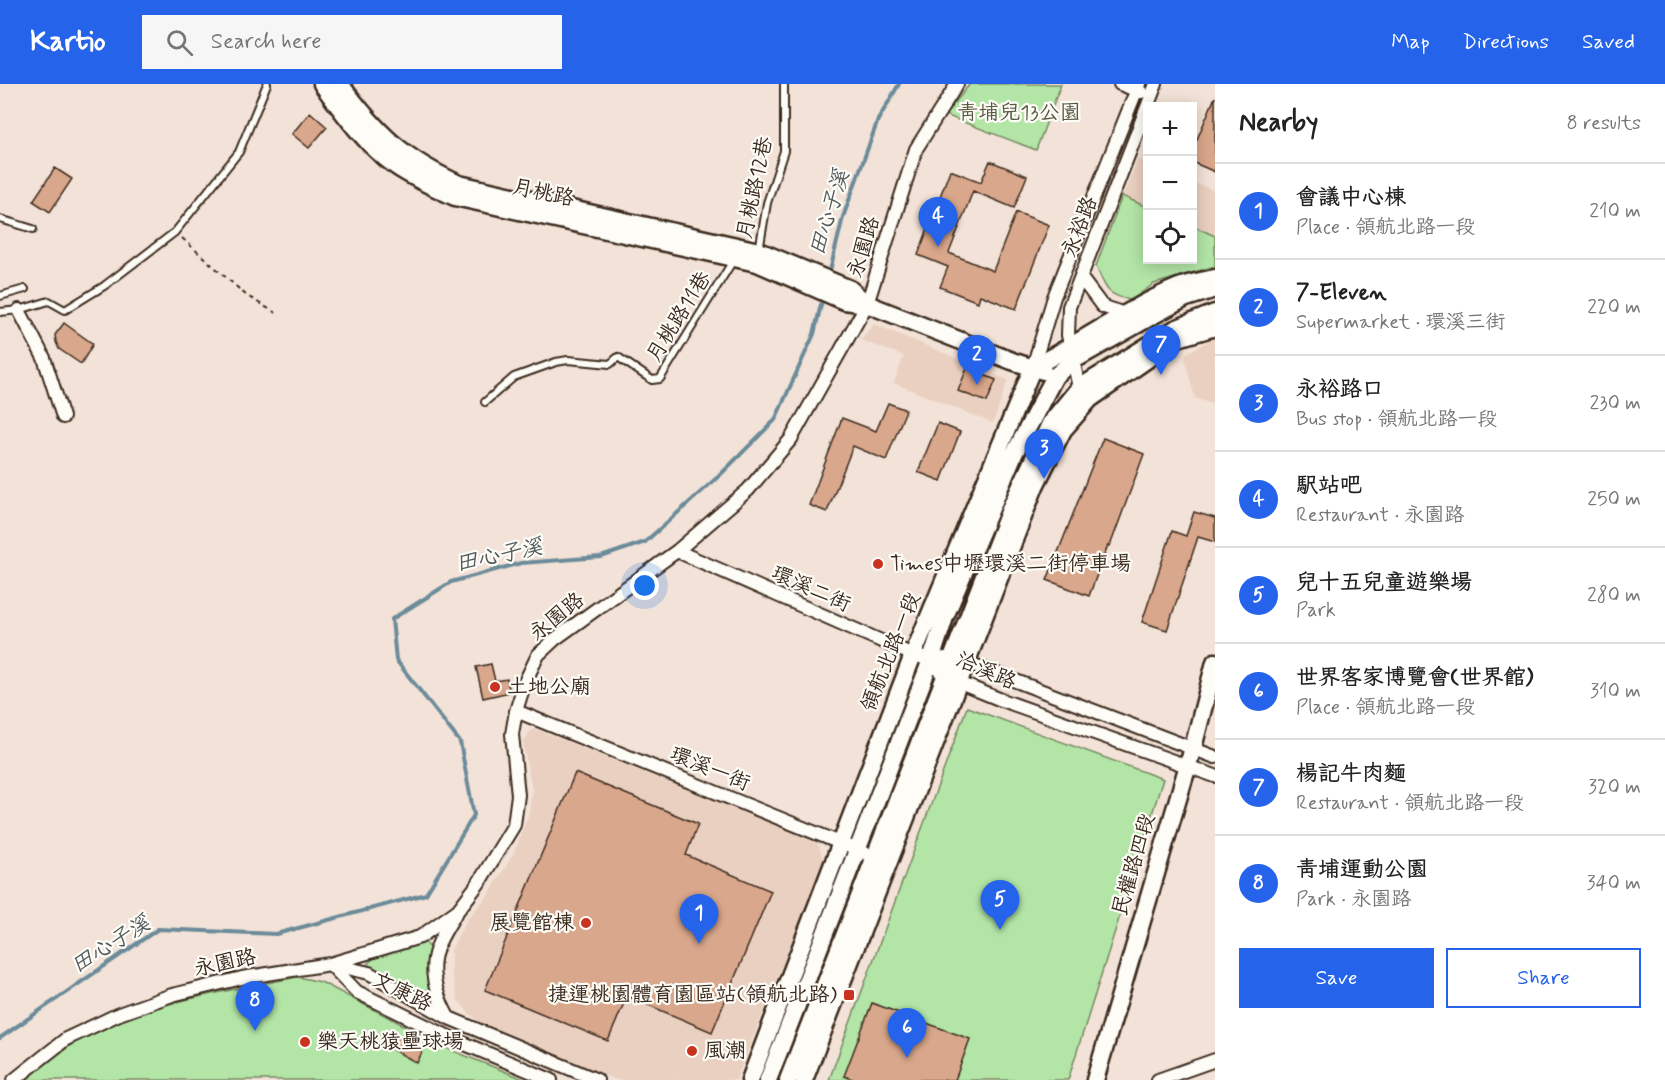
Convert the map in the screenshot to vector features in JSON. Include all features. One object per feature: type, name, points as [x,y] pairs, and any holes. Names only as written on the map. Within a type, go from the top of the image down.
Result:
[{"type":"street","name":"月桃路","points":[[322,84],[350,121],[393,165],[455,197],[545,210],[758,257],[867,304]]},
{"type":"street","name":"月桃路","points":[[340,84],[379,131],[404,154],[429,170],[459,184],[545,210],[735,258],[758,257]]},
{"type":"street","name":"永園路","points":[[14,1080],[66,1039],[119,1014],[172,995],[242,978],[330,964],[420,937],[458,910],[478,884],[514,825],[518,795],[512,734],[525,682],[538,655],[555,639],[677,551],[748,490],[791,439],[867,304],[916,149],[957,84]]},
{"type":"street","points":[[1120,84],[1138,87],[1150,97]]},
{"type":"street","name":"永裕路","points":[[1084,393],[1068,335],[1069,307],[1156,84]]},
{"type":"street","name":"永裕路","points":[[1033,367],[1054,297],[1138,87]]},
{"type":"street","points":[[1081,278],[1102,306],[1124,314]]},
{"type":"street","name":"領航北路一段","points":[[768,1080],[931,660],[945,617],[1014,454],[1055,376],[1072,354],[1124,314],[1181,286],[1215,278]]},
{"type":"street","name":"領航北路一段","points":[[750,1080],[913,655],[1033,367],[1072,354],[1186,298],[1215,290]]},
{"type":"street","points":[[867,304],[1055,376],[1084,393]]},
{"type":"street","points":[[19,310],[44,358],[63,417]]},
{"type":"street","points":[[804,1080],[883,860],[960,660],[1011,507],[1051,422],[1084,393],[1175,329],[1215,313]]},
{"type":"street","points":[[1084,393],[1178,338],[1215,327]]},
{"type":"street","name":"環溪二街","points":[[677,551],[913,655],[931,660]]},
{"type":"street","name":"洽溪路","points":[[931,660],[960,660],[1215,757]]},
{"type":"street","name":"洽溪路","points":[[931,660],[952,680],[1215,776]]},
{"type":"street","name":"民權路四段","points":[[1095,1080],[1193,748],[1215,662]]},
{"type":"street","name":"環溪一街","points":[[516,711],[883,860]]},
{"type":"street","points":[[788,1080],[883,860]]},
{"type":"street","name":"文康路","points":[[453,1039],[449,1018],[438,999],[434,975],[436,950],[458,910]]},
{"type":"street","name":"文康路","points":[[330,964],[369,973],[449,1018],[597,1080]]},
{"type":"street","name":"文康路","points":[[330,964],[357,992],[453,1039],[551,1080]]},
{"type":"street","points":[[1158,1080],[1215,1060]]},
{"type":"lane","points":[[0,312],[19,310],[50,301],[65,310],[104,286],[175,232],[239,152],[267,84]]},
{"type":"lane","name":"月桃路12巷","points":[[758,257],[767,203],[784,151],[784,84]]},
{"type":"lane","points":[[0,219],[33,229]]},
{"type":"lane","name":"月桃路11巷","points":[[485,402],[514,376],[568,360],[610,364],[618,357],[652,380],[660,379],[735,258]]},
{"type":"lane","points":[[0,296],[25,289]]},
{"type":"path","points":[[175,232],[248,296],[276,314]]},
{"type":"shaded area","points":[[1138,159],[1143,161],[1143,205],[1122,196]]},
{"type":"shaded area","points":[[1197,184],[1215,191],[1215,236],[1197,228]]},
{"type":"shaded area","points":[[874,324],[1008,380],[993,423],[894,383],[904,356],[861,340]]},
{"type":"shaded area","points":[[1215,337],[1215,405],[1195,398],[1184,355]]},
{"type":"shaded area","points":[[536,729],[818,844],[824,861],[736,1080],[617,1080],[482,1024],[458,1000],[451,973],[451,950],[467,919],[487,897],[514,853],[529,813],[532,789],[523,743],[530,731]]},
{"type":"green space","name":"青埔兒13公園","points":[[970,84],[1061,84],[1036,150],[945,115]]},
{"type":"green space","points":[[1122,196],[1143,205],[1143,264],[1197,264],[1197,228],[1215,236],[1215,266],[1154,284],[1131,300],[1116,296],[1108,290],[1096,266]]},
{"type":"green space","points":[[967,707],[1163,779],[1068,1080],[829,1080]]},
{"type":"green space","points":[[424,941],[432,960],[432,1000],[424,1003],[370,973],[368,963],[380,955],[402,946]]},
{"type":"green space","points":[[298,977],[321,982],[451,1050],[526,1080],[26,1080],[81,1038],[130,1016],[215,993]]},
{"type":"building","points":[[1215,97],[1215,172],[1197,164],[1197,139]]},
{"type":"building","points":[[310,112],[327,127],[309,148],[292,134]]},
{"type":"building","points":[[990,161],[1027,176],[1014,208],[973,191],[949,253],[993,271],[1016,212],[1049,225],[1016,309],[980,295],[978,302],[940,287],[948,267],[918,255],[950,170],[981,182]]},
{"type":"building","points":[[55,168],[72,179],[50,212],[33,201]]},
{"type":"building","points":[[64,323],[93,344],[81,364],[59,349],[56,342],[55,335]]},
{"type":"building","points":[[967,368],[996,380],[987,402],[958,391]]},
{"type":"building","points":[[888,403],[906,410],[886,460],[853,446],[827,512],[809,505],[842,418],[876,431]]},
{"type":"building","points":[[938,423],[960,432],[941,481],[918,472]]},
{"type":"building","points":[[1103,438],[1144,454],[1089,596],[1047,580]]},
{"type":"building","points":[[1194,512],[1215,518],[1215,542],[1198,537],[1167,630],[1142,622],[1172,531],[1186,536]]},
{"type":"building","name":"土地公廟","points":[[491,664],[495,681],[507,679],[510,692],[483,698],[476,667]]},
{"type":"building","name":"展覽館棟","points":[[575,773],[698,824],[686,855],[771,891],[712,1032],[627,996],[608,1041],[485,990]]},
{"type":"building","points":[[872,1003],[970,1039],[955,1080],[855,1080],[844,1076]]},
{"type":"building","points":[[394,1035],[423,1050],[417,1063],[388,1047]]},
{"type":"waterway","name":"田心子溪","points":[[829,275],[843,217],[878,120],[899,84]]},
{"type":"waterway","name":"田心子溪","points":[[0,1038],[158,929],[276,934],[426,894],[474,815],[460,742],[396,660],[392,619],[451,582],[521,563],[601,557],[645,542],[720,475],[775,420],[814,334],[823,296]]},
{"type":"place","name":"駅站吧","points":[[938,247]]},
{"type":"place","name":"楊記牛肉麵","points":[[1161,375]]},
{"type":"place","name":"7-Eleven","points":[[977,385]]},
{"type":"place","name":"永裕路口","points":[[1044,479]]},
{"type":"place","name":"Times中壢環溪二街停車場","points":[[878,564]]},
{"type":"place","name":"土地公廟","points":[[495,687]]},
{"type":"place","name":"展覽館棟","points":[[586,923]]},
{"type":"place","name":"兒十五兒童遊樂場","points":[[1000,930]]},
{"type":"place","name":"會議中心棟","points":[[699,944]]},
{"type":"place","name":"捷運桃園體育園區站(領航北路)","points":[[849,995]]},
{"type":"place","name":"青埔運動公園","points":[[255,1031]]},
{"type":"place","name":"樂天桃猿壘球場","points":[[305,1042]]},
{"type":"place","name":"風潮","points":[[692,1051]]},
{"type":"place","name":"世界客家博覽會(世界館)","points":[[907,1058]]}]
